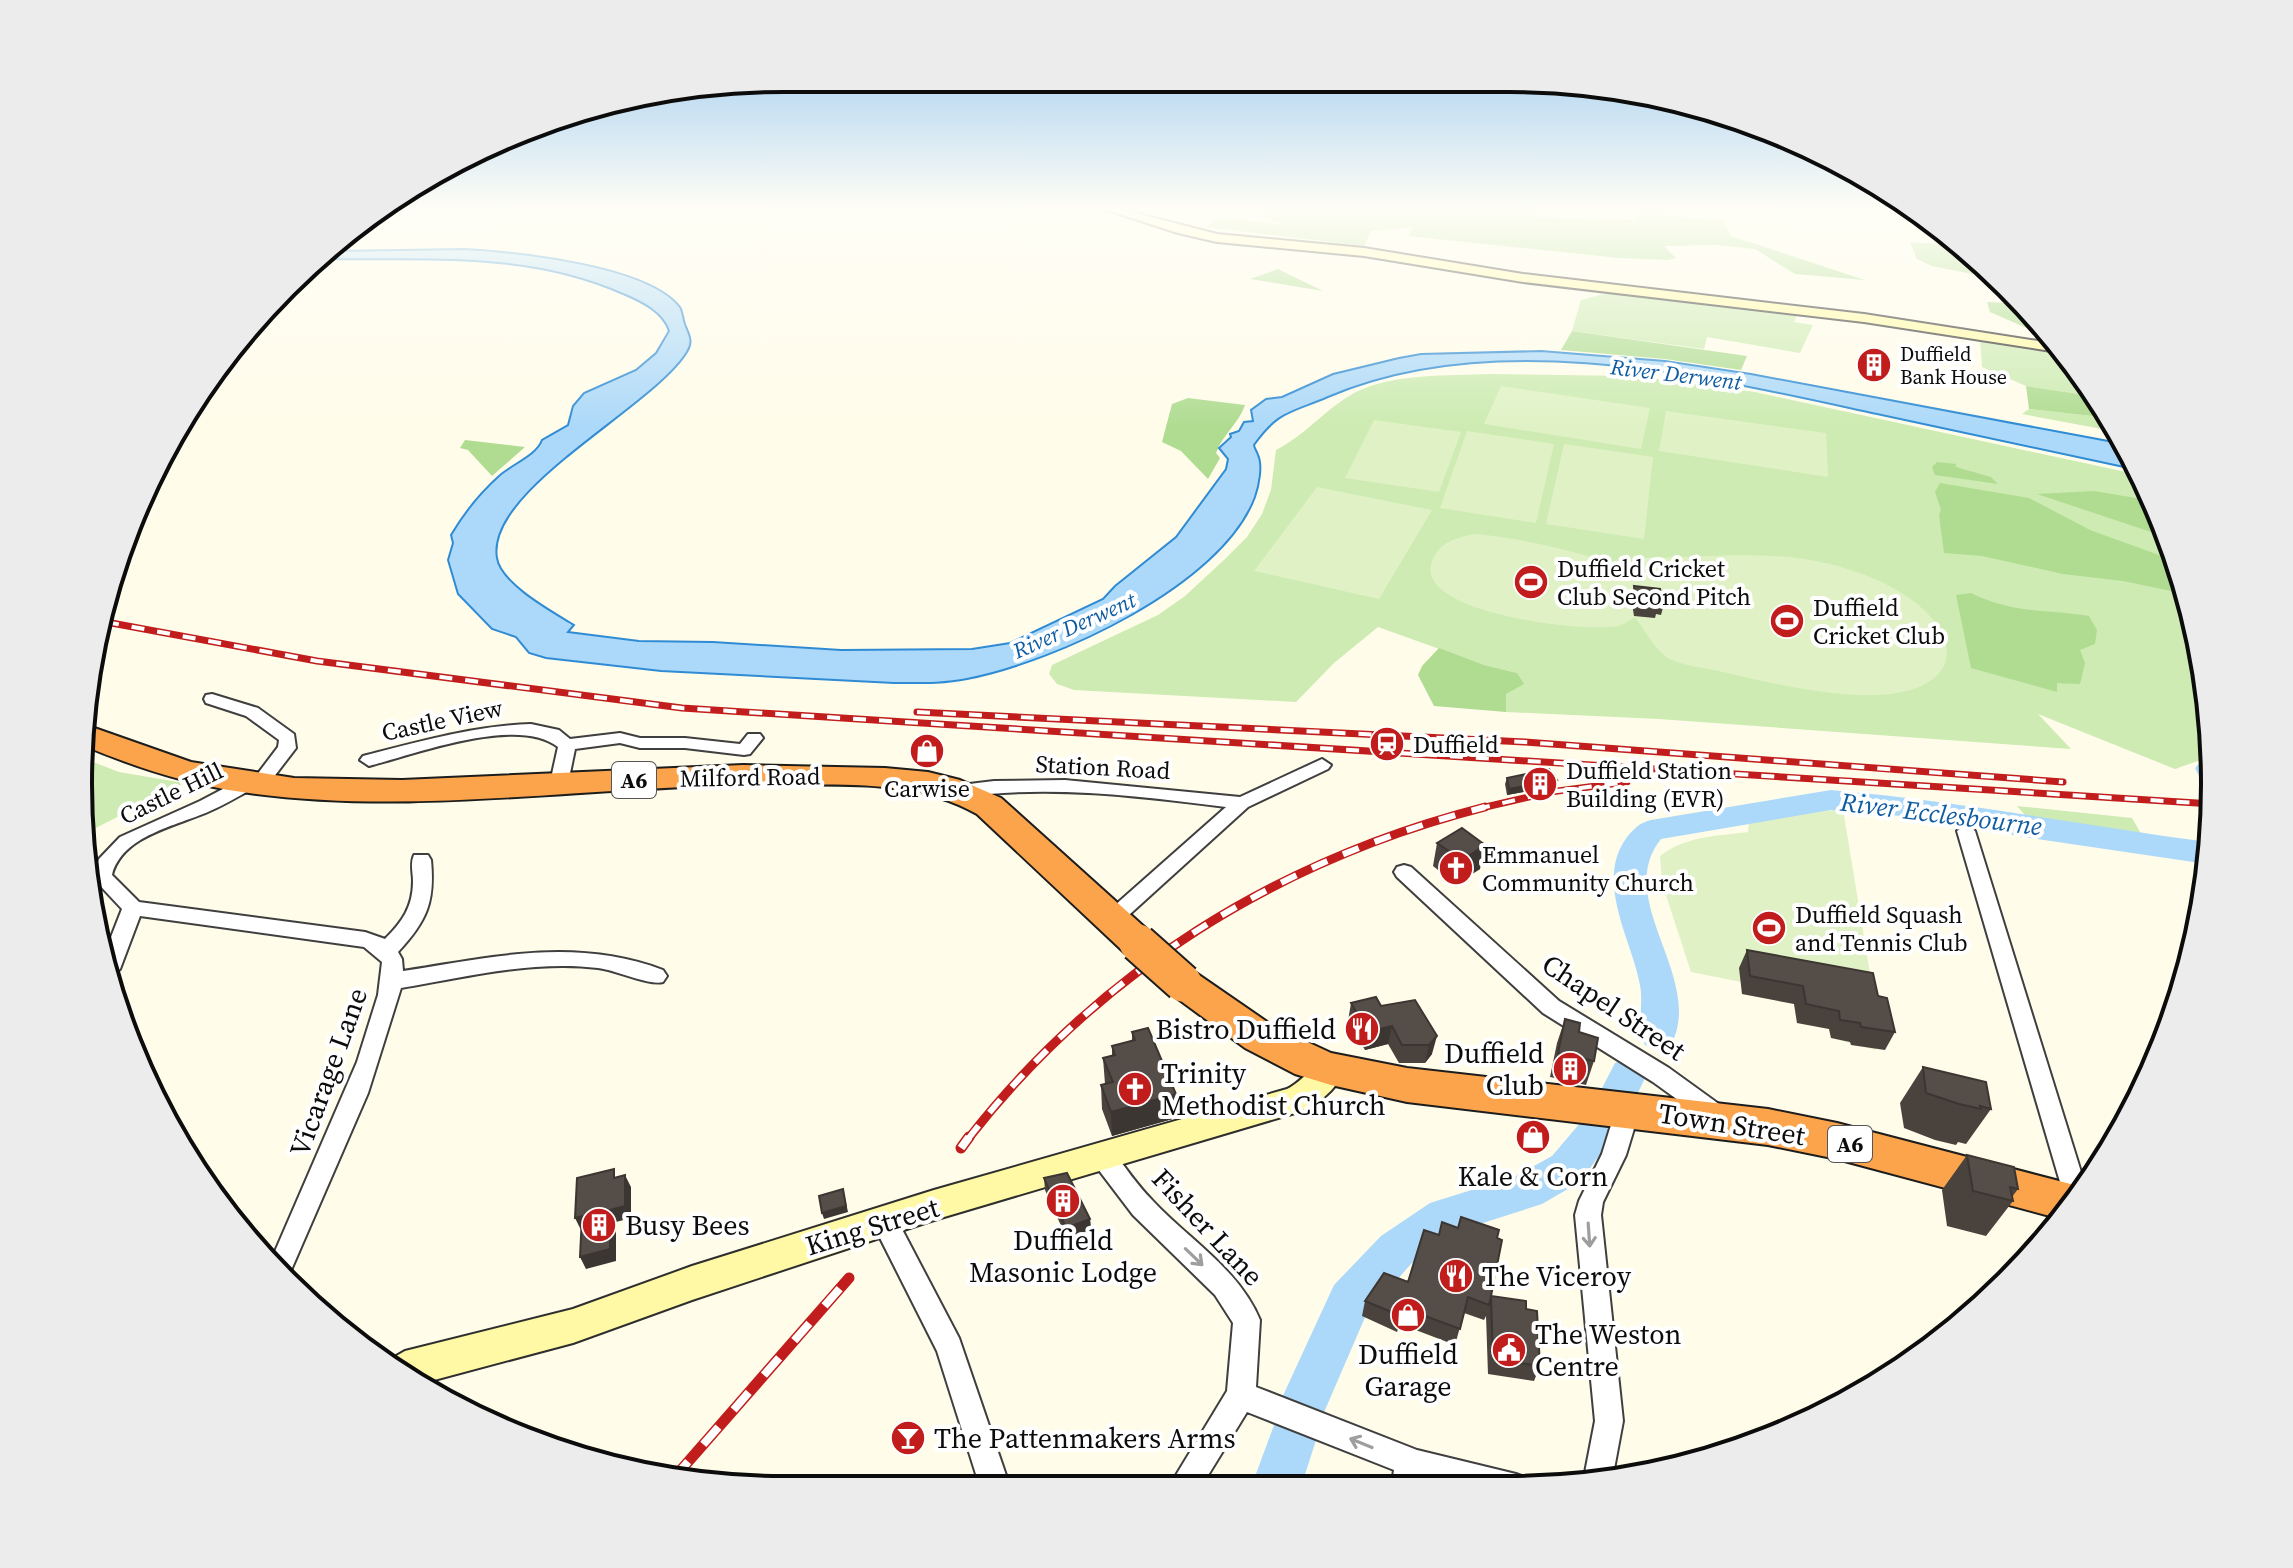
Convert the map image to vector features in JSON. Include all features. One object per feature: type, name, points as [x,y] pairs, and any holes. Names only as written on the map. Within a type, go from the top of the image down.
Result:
[{"type":"highway","name":"Milford Road","points":[[93,738],[160,765],[252,785],[381,793],[798,775],[916,780],[961,791],[995,811],[1183,983],[1259,1037],[1309,1062],[1331,1069]]},
{"type":"highway","name":"A6","points":[[1331,1069],[1407,1085],[1624,1109]]},
{"type":"highway","name":"Town Street","points":[[1624,1109],[1724,1120],[1837,1141],[2063,1198]]},
{"type":"street","points":[[1559,282],[1864,318],[2044,346]]},
{"type":"street","points":[[212,699],[252,712],[288,738],[287,748],[252,785]]},
{"type":"street","name":"Castle View","points":[[369,760],[471,736],[525,728],[551,731],[567,745]]},
{"type":"street","points":[[559,783],[567,745],[620,738],[640,743],[685,743],[744,750],[754,738]]},
{"type":"street","points":[[1125,931],[1242,803],[1322,765]]},
{"type":"street","name":"Castle Hill","points":[[133,908],[102,877],[104,862],[112,853],[149,829],[252,785]]},
{"type":"street","name":"Station Road","points":[[961,791],[1005,786],[1142,791],[1242,803]]},
{"type":"street","points":[[1966,831],[2071,1186]]},
{"type":"street","points":[[114,956],[133,908],[365,940],[386,951],[413,924],[425,892],[421,860]]},
{"type":"street","name":"Chapel Street","points":[[1404,872],[1551,1007],[1661,1075],[1724,1120]]},
{"type":"street","name":"Vicarage Lane","points":[[284,1261],[350,1111],[393,981],[392,959],[386,951]]},
{"type":"street","points":[[393,981],[546,959],[648,966]]},
{"type":"street","name":"King Street","points":[[413,1367],[573,1326],[692,1283],[934,1205],[1295,1100],[1310,1092],[1331,1069]]},
{"type":"street","points":[[1599,1470],[1609,1421],[1588,1215],[1591,1201],[1614,1155],[1624,1109]]},
{"type":"street","name":"Fisher Lane","points":[[1104,1158],[1142,1207],[1224,1286],[1244,1312],[1246,1330],[1241,1395]]},
{"type":"street","points":[[885,1222],[949,1347],[991,1476]]},
{"type":"street","points":[[1191,1476],[1241,1395],[1408,1476]]},
{"type":"green space","points":[[1269,282],[1305,282],[1323,291]]},
{"type":"green space","points":[[1614,291],[1798,312],[1794,322],[1813,325],[1800,353],[1707,337],[1704,349],[1572,331],[1581,300]]},
{"type":"green space","points":[[1987,302],[2006,303],[2030,330],[1990,312]]},
{"type":"green space","points":[[1572,331],[1747,356],[1741,370],[1665,359],[1561,350]]},
{"type":"green space","points":[[1980,339],[2047,350],[2080,394],[2026,386],[1982,367]]},
{"type":"green space","points":[[1439,376],[1632,376],[1755,392],[2127,472],[2148,519],[2177,605],[2195,694],[2200,760],[2175,769],[2038,714],[2071,749],[1659,719],[1506,712],[1506,694],[1517,673],[1484,665],[1378,627],[1334,663],[1296,702],[1074,690],[1057,684],[1049,674],[1052,665],[1158,615],[1185,596],[1225,559],[1247,537],[1262,514],[1271,490],[1276,450],[1356,392],[1387,381]]},
{"type":"green space","points":[[1501,386],[1650,408],[1641,449],[1484,424]]},
{"type":"green space","points":[[2026,386],[2080,394],[2094,416],[2029,409]]},
{"type":"green space","points":[[1188,398],[1245,405],[1219,446],[1216,453],[1220,458],[1208,479],[1181,451],[1162,442],[1172,404]]},
{"type":"green space","points":[[2029,409],[2094,416],[2102,429],[2022,414]]},
{"type":"green space","points":[[1666,411],[1826,433],[1828,477],[1659,451]]},
{"type":"green space","points":[[1374,420],[1461,432],[1439,492],[1345,478]]},
{"type":"green space","points":[[1467,431],[1554,444],[1536,523],[1440,508]]},
{"type":"green space","points":[[465,440],[525,447],[492,476],[468,450],[460,448]]},
{"type":"green space","points":[[1564,444],[1653,457],[1644,539],[1546,524]]},
{"type":"green space","points":[[1937,462],[1956,464],[1956,467],[1991,477],[1998,484],[1935,475],[1932,467]]},
{"type":"green space","points":[[1940,483],[2029,498],[2090,530],[2162,557],[2173,591],[2123,581],[2063,574],[1982,556],[1944,553],[1941,510],[1935,492]]},
{"type":"green space","points":[[1317,487],[1432,510],[1379,599],[1254,571]]},
{"type":"green space","points":[[2094,491],[2139,498],[2153,533],[2037,494]]},
{"type":"green space","name":"Duffield Cricket Club","points":[[1473,534],[1509,538],[1578,553],[1618,567],[1631,575],[1639,558],[1730,555],[1788,557],[1847,569],[1895,589],[1926,612],[1944,639],[1946,661],[1940,672],[1922,686],[1897,693],[1868,695],[1804,689],[1689,665],[1660,652],[1635,617],[1620,625],[1600,627],[1539,622],[1472,606],[1446,593],[1432,578],[1433,559],[1445,544]]},
{"type":"green space","points":[[1971,593],[2015,608],[2089,616],[2097,630],[2095,644],[2080,650],[2085,663],[2080,684],[2057,683],[2057,692],[1971,668],[1956,595]]},
{"type":"green space","points":[[1439,648],[1484,665],[1517,673],[1524,684],[1506,694],[1506,712],[1434,706],[1418,675]]},
{"type":"green space","points":[[92,762],[119,772],[184,783],[93,829]]},
{"type":"green space","points":[[2017,806],[2132,818],[2144,839],[2031,822]]},
{"type":"green space","name":"Duffield Squash and Tennis Club","points":[[1843,809],[1877,1016],[1876,1050],[1831,1038],[1829,1029],[1797,1023],[1794,1004],[1742,994],[1741,982],[1691,972],[1662,883],[1660,856],[1680,844],[1748,832],[1749,820]]},
{"type":"water","name":"River Derwent","points":[[593,282],[642,282],[664,293],[680,307],[690,338],[687,352],[669,374],[543,477],[517,505],[500,532],[497,558],[508,578],[518,587],[574,625],[568,632],[639,641],[841,650],[972,649],[1010,643],[1103,599],[1176,537],[1226,469],[1228,459],[1219,448],[1231,437],[1230,434],[1239,431],[1244,422],[1253,421],[1251,410],[1266,399],[1282,397],[1333,374],[1421,354],[1541,351],[1665,361],[1751,374],[2110,441],[2124,467],[1672,373],[1530,361],[1461,364],[1393,376],[1328,397],[1279,419],[1254,445],[1260,464],[1255,497],[1237,530],[1208,561],[1173,589],[1132,615],[1044,656],[1003,670],[949,682],[894,683],[661,671],[546,658],[529,653],[516,637],[492,629],[458,594],[448,560],[453,543],[451,535],[492,483],[535,451],[542,440],[568,425],[573,406],[584,393],[636,370],[656,353],[669,331],[666,324],[650,308]]},
{"type":"building","points":[[1634,586],[1660,589],[1664,604],[1657,603],[1658,607],[1637,605]]},
{"type":"building","points":[[1549,769],[1557,780],[1509,789],[1507,778]]},
{"type":"building","points":[[1462,828],[1485,845],[1462,860],[1437,843]]},
{"type":"building","points":[[1747,950],[1873,973],[1878,996],[1887,998],[1895,1032],[1861,1027],[1860,1023],[1840,1020],[1839,1011],[1806,1004],[1803,986],[1750,976]]},
{"type":"building","points":[[1376,997],[1381,1006],[1415,1000],[1437,1036],[1429,1045],[1402,1045],[1392,1026],[1368,1032],[1351,1003]]},
{"type":"building","points":[[1565,1019],[1580,1023],[1579,1032],[1598,1038],[1594,1061],[1558,1053]]},
{"type":"building","points":[[1148,1028],[1176,1094],[1111,1112],[1101,1085],[1113,1082],[1103,1058],[1115,1055],[1112,1046],[1135,1040],[1132,1032]]},
{"type":"building","points":[[1923,1067],[1986,1082],[1991,1109],[1959,1104],[1926,1093]]},
{"type":"building","points":[[1967,1155],[2014,1167],[2018,1189],[2010,1187],[2013,1201],[1973,1191]]},
{"type":"building","name":"Busy Bees","points":[[614,1169],[614,1178],[625,1175],[625,1206],[610,1210],[610,1249],[580,1257],[582,1216],[575,1218],[577,1178]]},
{"type":"building","name":"Duffield Masonic Lodge","points":[[1067,1173],[1090,1219],[1066,1228],[1044,1178]]},
{"type":"building","points":[[843,1189],[846,1206],[822,1213],[819,1196]]},
{"type":"building","points":[[1461,1217],[1499,1230],[1497,1238],[1502,1240],[1491,1296],[1526,1301],[1526,1309],[1537,1311],[1540,1366],[1493,1359],[1491,1297],[1489,1305],[1468,1297],[1460,1329],[1404,1308],[1401,1316],[1365,1301],[1384,1273],[1408,1282],[1424,1230],[1439,1235],[1442,1222],[1458,1228]]},
{"type":"waterway","name":"River Ecclesbourne","points":[[1658,1035],[1661,999],[1631,888],[1631,867],[1637,847],[1651,830],[1831,800],[1924,808],[2024,827],[2197,852]]},
{"type":"waterway","name":"River Ecclesbourne","points":[[1620,1090],[1628,1074]]},
{"type":"waterway","name":"River Ecclesbourne","points":[[1305,1400],[1350,1300],[1396,1250],[1445,1216],[1527,1191],[1566,1169],[1595,1134]]},
{"type":"waterway","name":"River Ecclesbourne","points":[[1280,1476],[1294,1434]]},
{"type":"railway","points":[[111,623],[317,661],[682,708],[2201,803]]},
{"type":"railway","points":[[917,712],[1525,742],[2063,782]]},
{"type":"railway","points":[[1483,808],[1550,792],[1627,782]]},
{"type":"railway","points":[[968,1139],[1019,1079],[1075,1024],[1135,974],[1198,930],[1265,891],[1335,858],[1409,830],[1483,808]]},
{"type":"railway","points":[[1477,809],[1483,808]]},
{"type":"railway","points":[[961,1148],[969,1137]]},
{"type":"railway","points":[[682,1468],[849,1278]]},
{"type":"place","name":"Duffield Bank House","points":[[1874,365]]},
{"type":"place","name":"Duffield Cricket Club Second Pitch","points":[[1531,582]]},
{"type":"place","name":"Duffield Cricket Club","points":[[1787,621]]},
{"type":"place","name":"Duffield","points":[[1387,744]]},
{"type":"place","name":"Carwise","points":[[927,751]]},
{"type":"place","name":"Duffield Station Building (EVR)","points":[[1540,784]]},
{"type":"place","name":"Emmanuel Community Church","points":[[1456,868]]},
{"type":"place","name":"Duffield Squash and Tennis Club","points":[[1769,928]]},
{"type":"place","name":"Bistro Duffield","points":[[1362,1029]]},
{"type":"place","name":"Duffield Club","points":[[1570,1069]]},
{"type":"place","name":"Trinity Methodist Church","points":[[1135,1089]]},
{"type":"place","name":"Kale & Corn","points":[[1533,1137]]},
{"type":"place","name":"Duffield Masonic Lodge","points":[[1063,1201]]},
{"type":"place","name":"Busy Bees","points":[[599,1225]]},
{"type":"place","name":"The Viceroy","points":[[1456,1276]]},
{"type":"place","name":"Duffield Garage","points":[[1408,1315]]},
{"type":"place","name":"The Weston Centre","points":[[1509,1350]]},
{"type":"place","name":"The Pattenmakers Arms","points":[[908,1438]]}]
